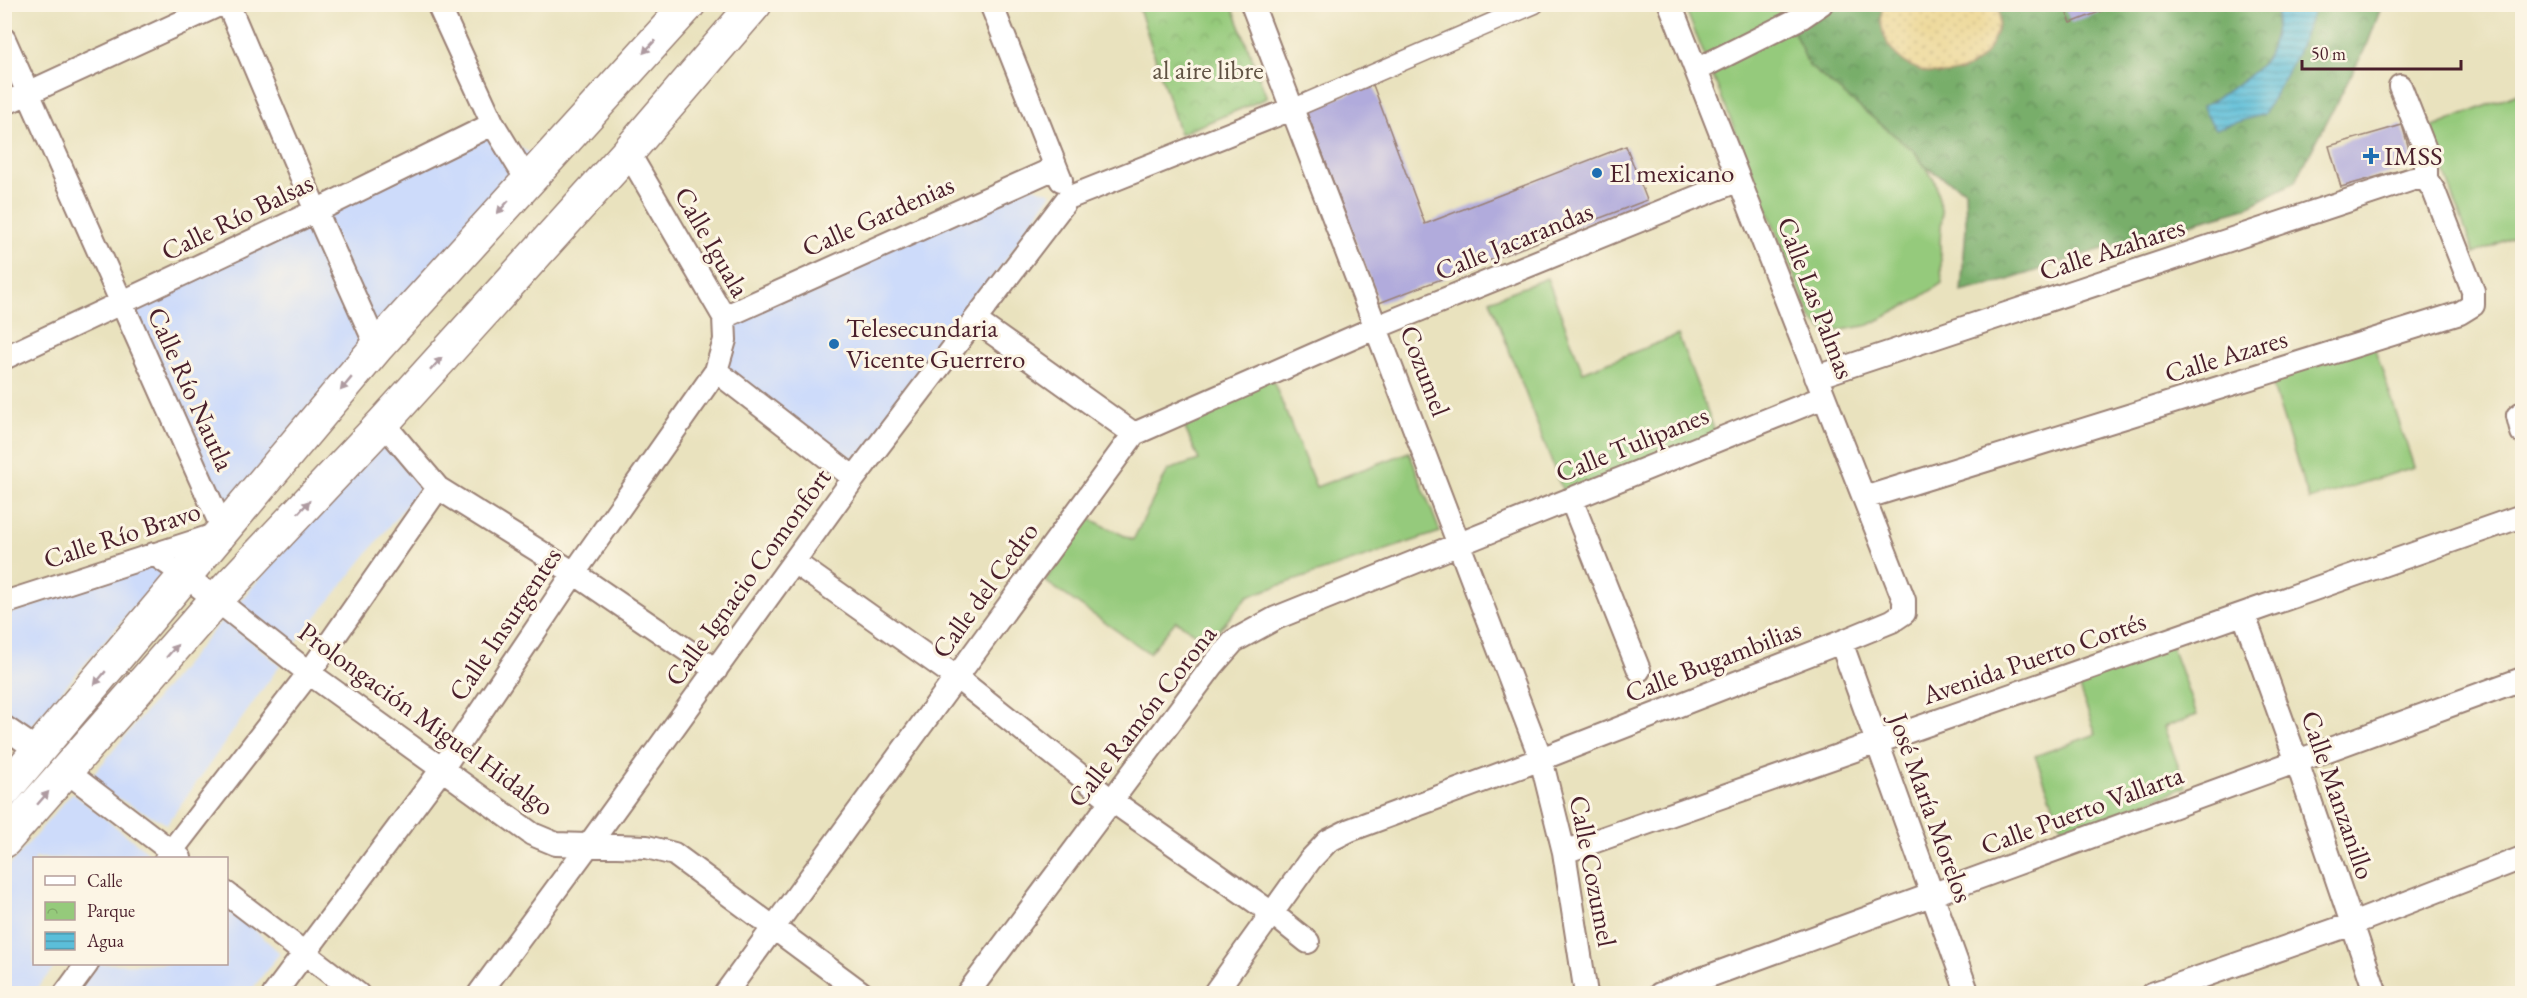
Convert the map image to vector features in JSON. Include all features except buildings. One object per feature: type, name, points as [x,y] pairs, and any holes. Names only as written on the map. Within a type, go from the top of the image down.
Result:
[{"type":"main road","points":[[4,842],[216,600],[383,423],[628,152],[754,4]]},
{"type":"main road","points":[[4,791],[224,532],[377,347],[684,7]]},
{"type":"street","points":[[4,104],[29,95],[221,4]]},
{"type":"street","points":[[228,4],[377,347]]},
{"type":"street","points":[[438,4],[493,124],[528,180]]},
{"type":"street","points":[[991,4],[1068,198],[1294,108],[1535,4]]},
{"type":"street","name":"Cozumel","points":[[1252,4],[1294,108],[1541,759]]},
{"type":"street","name":"Calle Las Palmas","points":[[1670,4],[1904,600],[1904,613]]},
{"type":"street","points":[[1696,70],[1802,17],[1821,4]]},
{"type":"street","name":"Calle Río Nautla","points":[[4,39],[224,532]]},
{"type":"street","points":[[2400,86],[2426,152],[2428,163],[2426,179]]},
{"type":"street","name":"Calle Río Balsas","points":[[4,358],[122,304],[493,124]]},
{"type":"street","name":"Calle Iguala","points":[[628,152],[724,317],[725,340],[716,371]]},
{"type":"street","name":"Calle Gardenias","points":[[724,317],[1055,168]]},
{"type":"street","name":"Calle Azahares","points":[[1820,387],[2413,179],[2426,179]]},
{"type":"street","name":"Calle Azares","points":[[1864,498],[2460,313],[2473,305],[2473,291],[2434,191],[2426,179]]},
{"type":"street","name":"Calle Jacarandas","points":[[1377,327],[1739,180]]},
{"type":"street","name":"Calle Ignacio Comonfort","points":[[479,993],[854,478],[1068,198]]},
{"type":"street","points":[[975,321],[1134,434],[1377,327]]},
{"type":"street","points":[[716,371],[854,478]]},
{"type":"street","name":"Calle Insurgentes","points":[[274,993],[442,769],[574,573],[716,371]]},
{"type":"street","name":"Calle Tulipanes","points":[[1460,544],[1571,499],[1820,387]]},
{"type":"street","points":[[2523,413],[2518,416],[2523,432]]},
{"type":"street","points":[[383,423],[438,488],[574,573],[716,670]]},
{"type":"street","name":"Calle del Cedro","points":[[725,993],[1134,434]]},
{"type":"street","points":[[66,771],[173,856],[309,673],[438,488]]},
{"type":"street","points":[[1571,499],[1639,670]]},
{"type":"street","name":"Avenida Puerto Cortés","points":[[1564,852],[2523,516]]},
{"type":"street","name":"Calle Río Bravo","points":[[4,603],[224,532]]},
{"type":"street","name":"Calle Ramón Corona","points":[[967,993],[1111,800],[1234,641],[1276,618],[1460,544]]},
{"type":"street","name":"Prolongación Miguel Hidalgo","points":[[154,554],[186,576],[309,673],[532,834],[556,844],[647,847],[674,854],[863,993]]},
{"type":"street","points":[[794,562],[956,677],[1111,800],[1273,914],[1308,942]]},
{"type":"street","name":"Calle Bugambilias","points":[[1214,993],[1310,860],[1328,841],[1360,826],[1541,759],[1841,642],[1892,621],[1904,613]]},
{"type":"street","name":"Calle Manzanillo","points":[[2244,615],[2376,993]]},
{"type":"street","name":"José María Morelos","points":[[1841,642],[1968,993]]},
{"type":"street","name":"Calle Puerto Vallarta","points":[[1660,993],[2523,679]]},
{"type":"street","points":[[4,727],[39,750]]},
{"type":"street","name":"Calle Cozumel","points":[[1541,759],[1564,852],[1586,993]]},
{"type":"street","points":[[2152,993],[2352,924],[2523,858]]},
{"type":"street","points":[[228,895],[358,993]]},
{"type":"street","points":[[65,993],[86,965]]},
{"type":"shaded area","points":[[487,131],[540,158],[377,336],[322,210]]},
{"type":"shaded area","name":"Telesecundaria Vicente Guerrero","points":[[1021,183],[1052,193],[854,478],[716,371],[724,317]]},
{"type":"shaded area","points":[[304,217],[363,350],[227,504],[119,307]]},
{"type":"shaded area","points":[[381,438],[420,488],[288,652],[238,604]]},
{"type":"shaded area","points":[[178,556],[28,730],[5,710],[5,615]]},
{"type":"shaded area","points":[[223,619],[280,665],[167,824],[87,782]]},
{"type":"shaded area","points":[[72,793],[148,852],[144,857],[33,857],[33,965],[56,965],[33,993],[5,993],[5,871]]},
{"type":"shaded area","points":[[228,906],[280,953],[249,993],[57,994],[79,965],[228,965]]},
{"type":"green space","points":[[1795,4],[2382,5],[2368,43],[2295,182],[2246,208],[2092,252],[2005,281],[1961,292],[1966,228],[1965,190],[1926,168],[1915,152],[1809,66],[1788,18]]},
{"type":"green space","name":"al aire libre","points":[[1138,5],[1232,5],[1267,98],[1180,134]]},
{"type":"green space","points":[[1684,5],[1795,5],[1788,18],[1843,93],[1915,152],[1935,181],[1942,214],[1940,243],[1942,283],[1912,303],[1869,325],[1827,333],[1812,320]]},
{"type":"green space","points":[[2522,91],[2522,233],[2474,254],[2429,129]]},
{"type":"green space","points":[[1547,278],[1583,372],[1678,335],[1716,434],[1563,492],[1490,300]]},
{"type":"green space","points":[[2374,346],[2414,467],[2309,500],[2271,380]]},
{"type":"green space","points":[[1268,368],[1316,487],[1409,452],[1440,532],[1248,596],[1209,642],[1176,621],[1149,653],[1045,581],[1088,518],[1133,540],[1168,470],[1199,460],[1177,410]]},
{"type":"green space","points":[[2170,642],[2197,715],[2164,727],[2186,787],[2064,833],[2035,756],[2096,734],[2075,677]]},
{"type":"sand","points":[[1883,4],[1998,5],[1999,23],[1993,40],[1980,59],[1962,70],[1942,74],[1922,71],[1904,61],[1890,47],[1882,27]]},
{"type":"water","points":[[2277,5],[2316,5],[2296,56],[2264,114],[2215,129],[2202,107],[2238,84],[2264,61],[2274,37]]},
{"type":"place","name":"IMSS","points":[[2371,156]]},
{"type":"place","name":"El mexicano","points":[[1597,173]]},
{"type":"place","name":"Telesecundaria Vicente Guerrero","points":[[834,344]]}]
